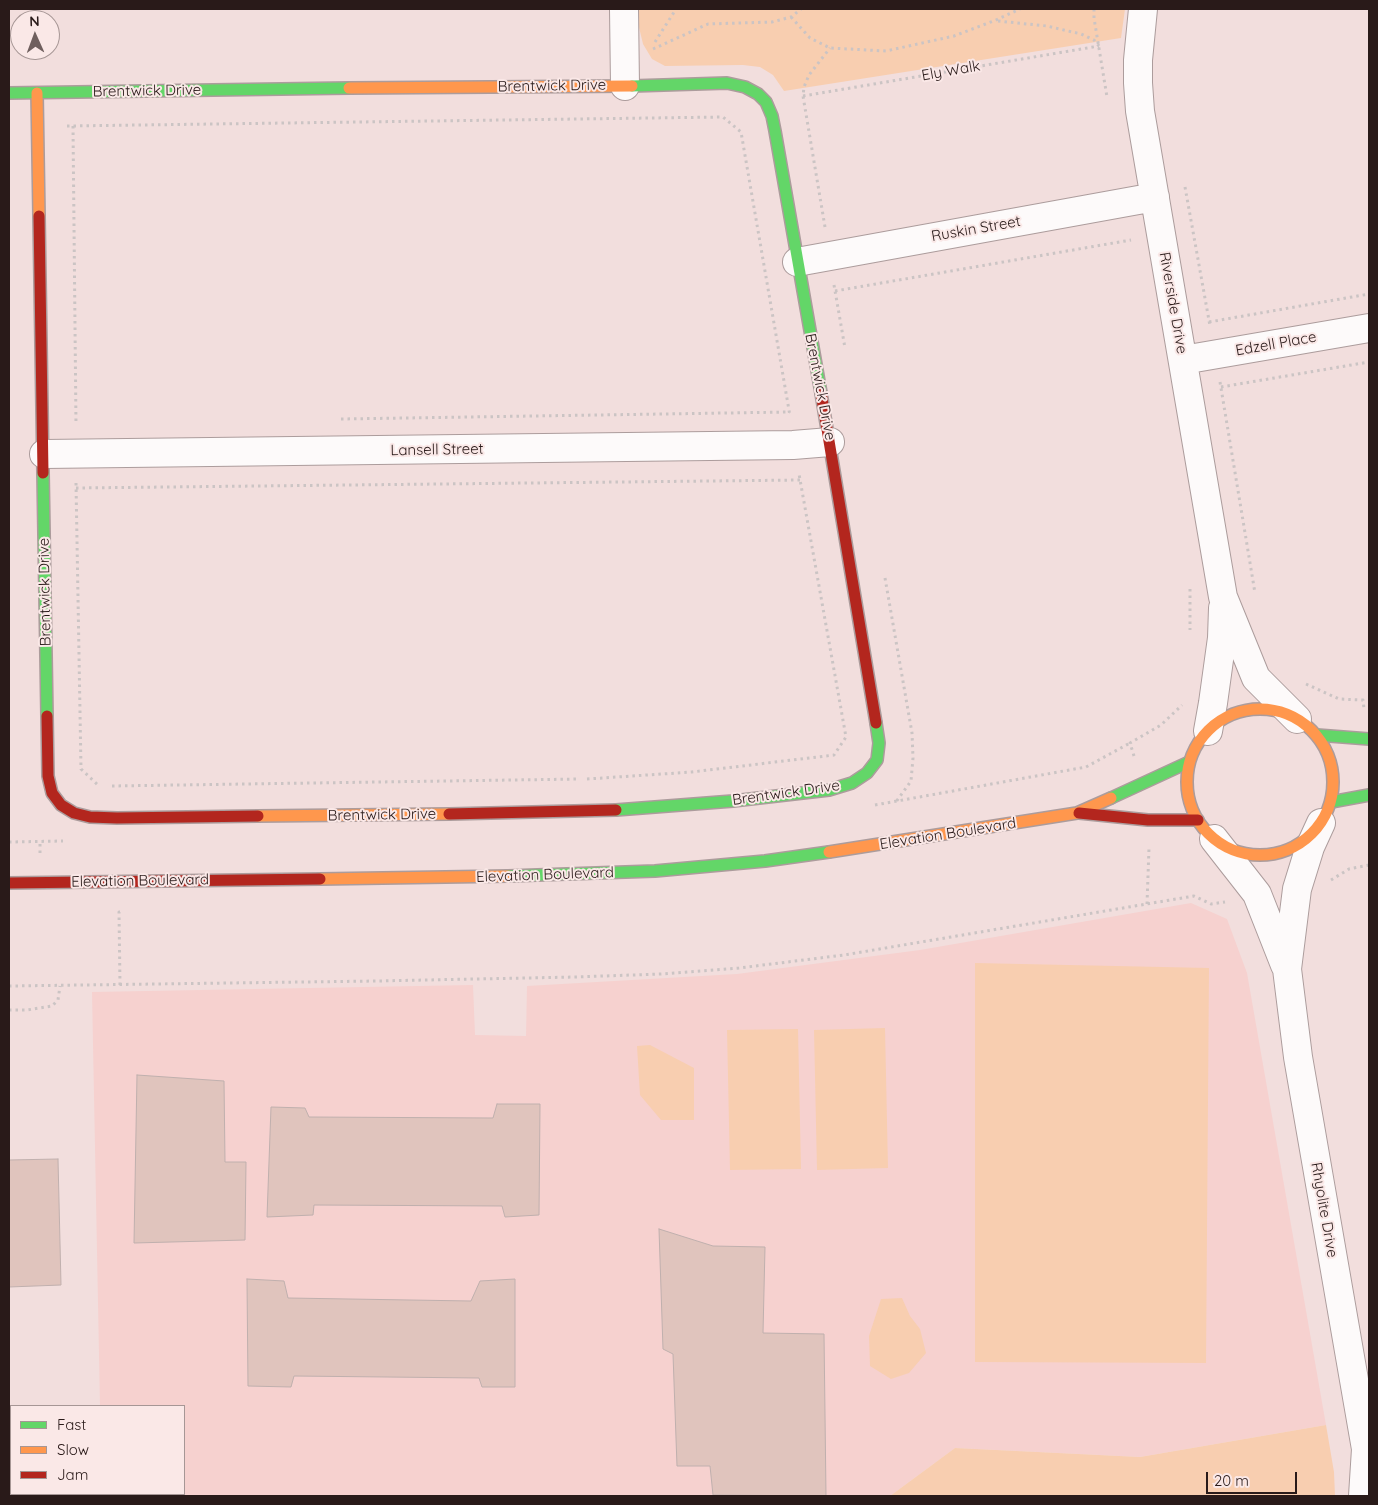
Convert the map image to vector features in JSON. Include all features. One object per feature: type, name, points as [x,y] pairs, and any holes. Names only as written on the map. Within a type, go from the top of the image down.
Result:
[{"type":"street","points":[[624,9],[625,86]]},
{"type":"street","name":"Riverside Drive","points":[[1144,9],[1138,60],[1140,111],[1223,597],[1242,648],[1256,678],[1307,727]]},
{"type":"street","name":"Brentwick Drive","points":[[9,93],[625,86],[727,83],[745,87],[758,94],[766,102],[772,116],[796,262],[830,442],[878,735],[879,743],[876,760],[867,772],[852,783],[829,790],[733,802],[643,809],[534,813],[117,818],[90,817],[74,813],[60,805],[52,794],[48,776],[37,93]]},
{"type":"street","name":"Ruskin Street","points":[[796,262],[1155,197]]},
{"type":"street","name":"Edzell Place","points":[[1183,360],[1369,328]]},
{"type":"street","name":"Lansell Street","points":[[44,454],[793,445],[830,442]]},
{"type":"street","name":"Riverside Drive","points":[[1208,731],[1214,703],[1222,638],[1223,597]]},
{"type":"street","points":[[1307,727],[1328,755],[1334,778],[1326,812],[1304,840],[1282,851],[1258,855],[1235,850],[1206,830],[1190,802],[1187,782],[1190,762],[1196,746],[1208,731],[1227,717],[1250,710],[1274,710],[1307,727],[1369,739]]},
{"type":"street","name":"Elevation Boulevard","points":[[1077,813],[1190,762]]},
{"type":"street","points":[[1326,812],[1369,795]]},
{"type":"street","name":"Rhyolite Drive","points":[[1326,812],[1310,847],[1297,889],[1287,969],[1298,1057],[1368,1453],[1363,1496]]},
{"type":"street","name":"Elevation Boulevard","points":[[9,882],[376,879],[544,876],[655,871],[775,860],[1077,813],[1148,820],[1206,830]]},
{"type":"street","name":"Rhyolite Drive","points":[[1206,830],[1257,894],[1287,969]]},
{"type":"path","points":[[676,9],[648,52],[708,24],[772,22],[791,17],[801,9]]},
{"type":"path","points":[[791,17],[810,38],[830,48],[886,51],[954,36],[1020,9]]},
{"type":"path","points":[[1094,9],[1099,46]]},
{"type":"path","points":[[996,20],[1047,26],[1081,34],[1094,40],[1099,46]]},
{"type":"path","name":"Ely Walk","points":[[830,48],[809,75],[804,86],[803,96],[1099,46]]},
{"type":"path","points":[[835,291],[1131,240]]},
{"type":"path","points":[[1209,322],[1369,294]]},
{"type":"path","points":[[1220,387],[1369,362]]},
{"type":"path","points":[[334,419],[790,412]]},
{"type":"path","points":[[76,422],[86,422]]},
{"type":"path","points":[[76,488],[800,480]]},
{"type":"path","points":[[1363,700],[1369,700]]},
{"type":"path","points":[[34,853],[40,853],[40,841]]},
{"type":"path","points":[[1297,889],[1325,884],[1349,869],[1369,865]]},
{"type":"path","points":[[9,986],[661,974],[739,968],[844,955],[1194,896],[1211,904],[1229,902],[1257,894]]},
{"type":"path","points":[[120,985],[119,912],[127,911]]},
{"type":"path","points":[[9,1010],[27,1010],[52,1006],[58,1000],[60,985]]},
{"type":"shaded area","points":[[638,9],[1125,9],[1121,38],[784,91],[773,75],[760,67],[743,65],[665,66],[652,59],[643,44],[638,23]]},
{"type":"shaded area","points":[[1191,903],[1227,919],[1247,973],[1326,1425],[1140,1457],[955,1448],[890,1496],[102,1496],[185,1495],[185,1405],[100,1405],[92,992],[473,985],[475,1035],[526,1036],[527,986],[737,974],[920,950]]},
{"type":"shaded area","points":[[975,963],[1209,968],[1206,1363],[975,1362]]},
{"type":"shaded area","points":[[885,1028],[888,1168],[817,1170],[814,1030]]},
{"type":"shaded area","points":[[798,1029],[801,1169],[730,1170],[727,1030]]},
{"type":"shaded area","points":[[650,1045],[694,1068],[694,1120],[661,1120],[640,1095],[637,1046]]},
{"type":"shaded area","points":[[902,1298],[910,1316],[920,1329],[926,1353],[909,1373],[891,1379],[870,1366],[869,1336],[881,1299]]},
{"type":"shaded area","points":[[1326,1425],[1334,1472],[1335,1496],[890,1496],[955,1448],[1140,1457]]},
{"type":"building","points":[[137,1075],[224,1081],[225,1162],[246,1162],[245,1240],[134,1243]]},
{"type":"building","points":[[497,1104],[540,1104],[539,1215],[505,1217],[502,1206],[314,1205],[313,1215],[267,1217],[271,1107],[305,1108],[309,1117],[493,1118]]},
{"type":"building","points":[[58,1159],[61,1285],[9,1287],[9,1160]]},
{"type":"building","points":[[659,1229],[713,1246],[765,1247],[763,1333],[824,1334],[826,1496],[713,1495],[710,1466],[677,1466],[673,1354],[663,1349]]},
{"type":"building","points":[[247,1279],[284,1281],[288,1298],[471,1301],[480,1281],[515,1279],[515,1387],[482,1387],[479,1378],[294,1376],[291,1387],[248,1386]]},
{"type":"traffic: fast","points":[[632,86],[727,83],[745,87],[758,94],[766,102],[772,116],[775,131],[821,393]]},
{"type":"traffic: fast","points":[[9,93],[349,88]]},
{"type":"traffic: fast","points":[[43,473],[47,716]]},
{"type":"traffic: fast","points":[[616,810],[733,801],[829,790],[852,783],[867,773],[877,760],[879,743],[876,723]]},
{"type":"traffic: fast","points":[[1317,735],[1369,739]]},
{"type":"traffic: fast","points":[[1111,798],[1189,762]]},
{"type":"traffic: fast","points":[[1331,802],[1369,795]]},
{"type":"traffic: fast","points":[[508,876],[655,871],[765,861],[829,852]]},
{"type":"traffic: slow","points":[[349,88],[632,86]]},
{"type":"traffic: slow","points":[[37,93],[39,216]]},
{"type":"traffic: slow","points":[[1260,709],[1288,715],[1311,731],[1327,754],[1333,782],[1327,810],[1311,833],[1288,849],[1260,855],[1232,849],[1209,833],[1193,810],[1187,782],[1193,754],[1209,731],[1232,715],[1260,709]]},
{"type":"traffic: slow","points":[[829,852],[1077,813],[1111,798]]},
{"type":"traffic: slow","points":[[258,816],[449,814]]},
{"type":"traffic: slow","points":[[320,879],[508,876]]},
{"type":"traffic: jam","points":[[39,216],[43,473]]},
{"type":"traffic: jam","points":[[821,393],[876,723]]},
{"type":"traffic: jam","points":[[47,716],[48,776],[52,793],[61,805],[74,813],[90,817],[117,818],[258,816]]},
{"type":"traffic: jam","points":[[449,814],[616,810]]},
{"type":"traffic: jam","points":[[1079,813],[1148,820],[1198,820]]},
{"type":"traffic: jam","points":[[9,883],[320,879]]}]
